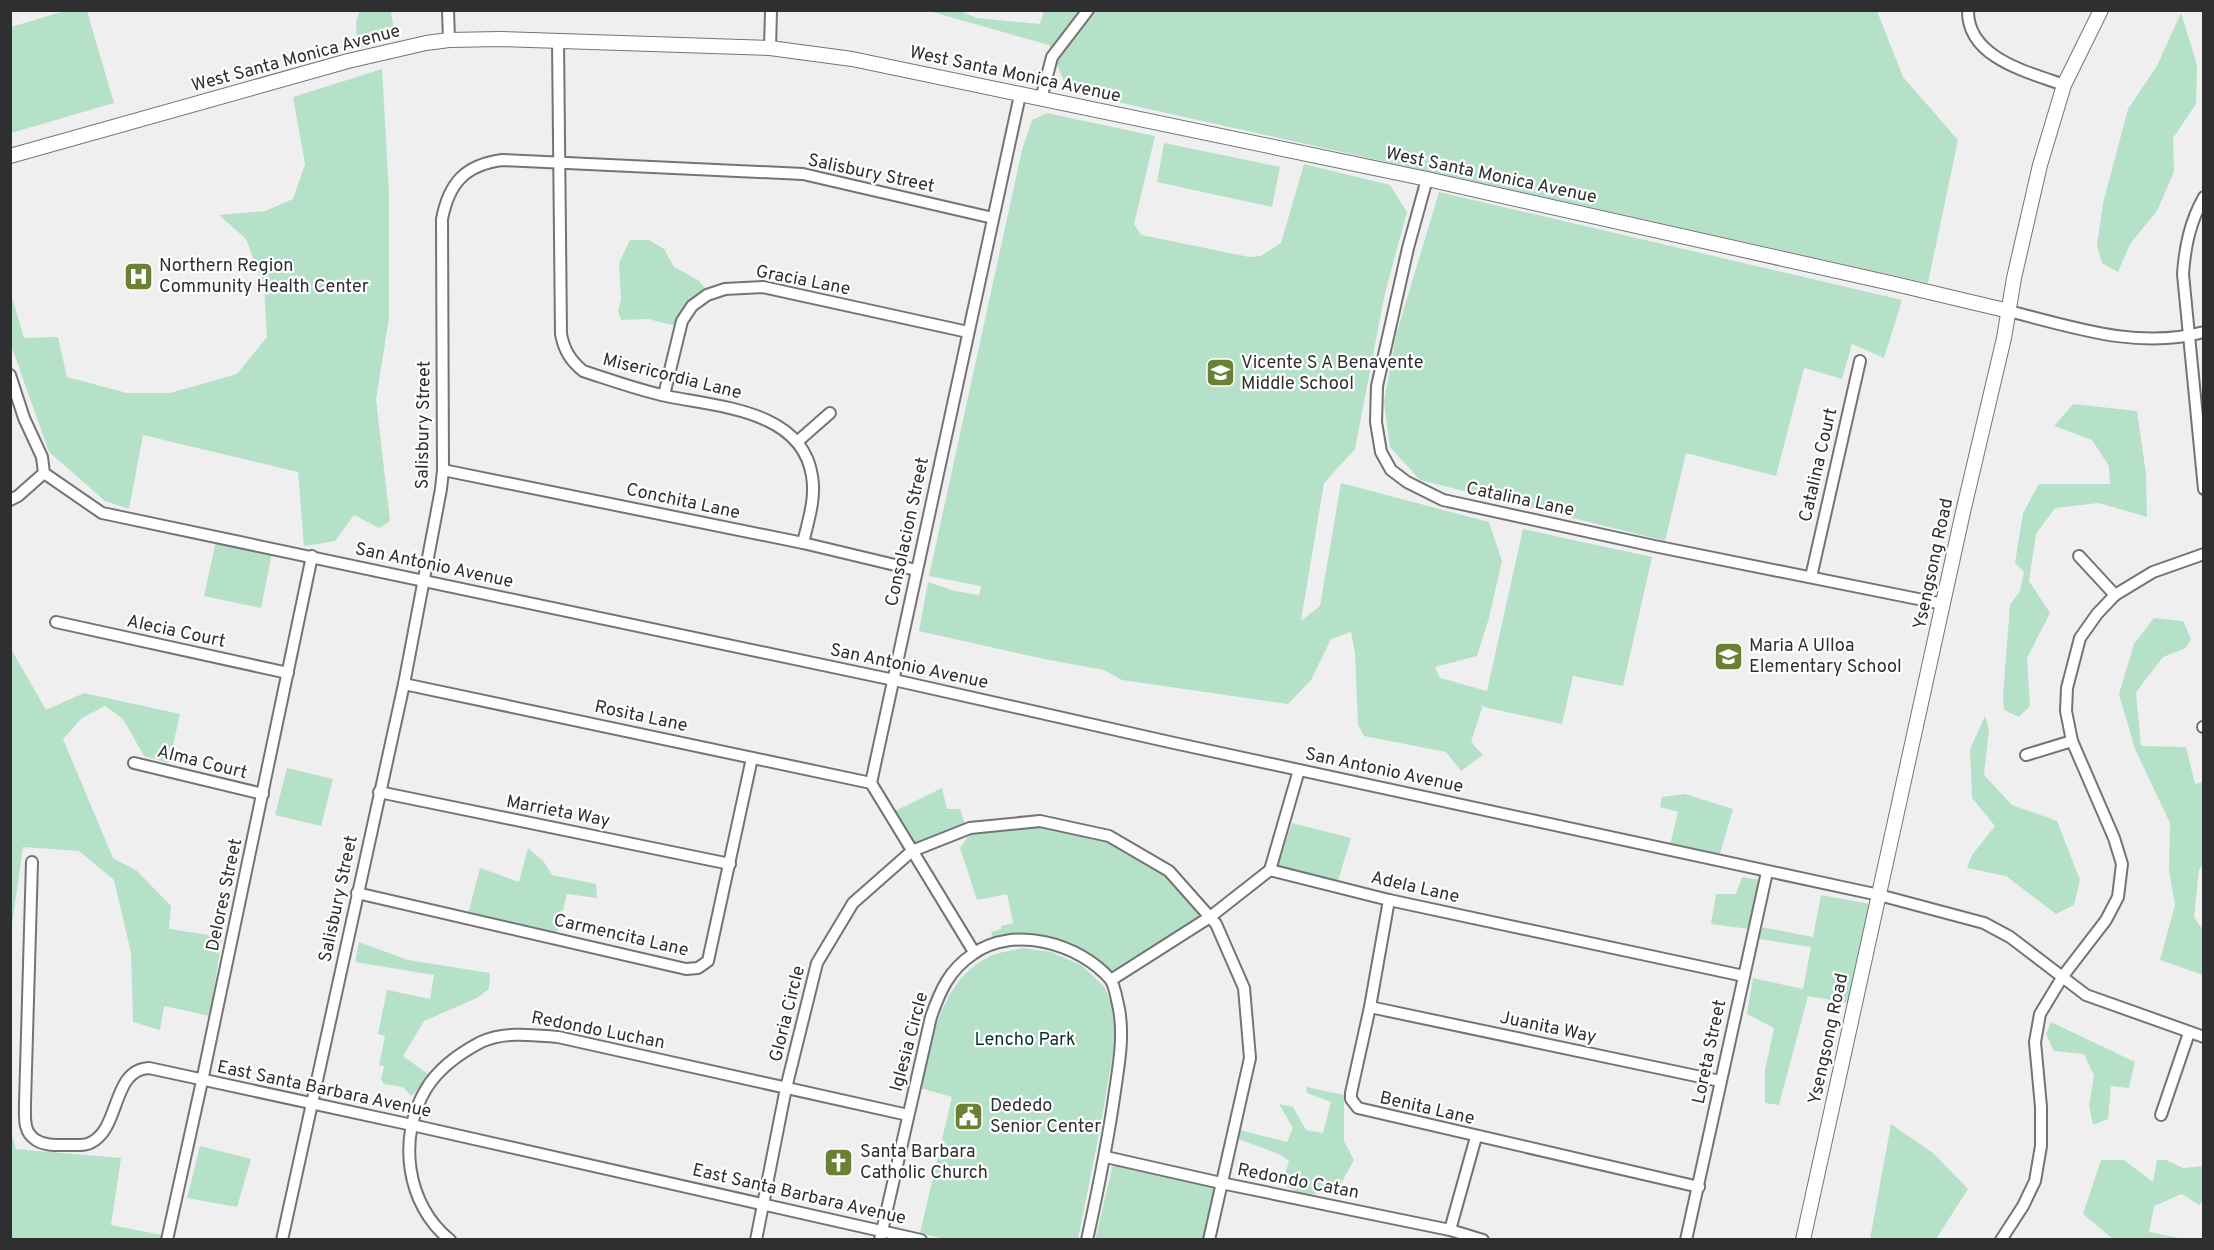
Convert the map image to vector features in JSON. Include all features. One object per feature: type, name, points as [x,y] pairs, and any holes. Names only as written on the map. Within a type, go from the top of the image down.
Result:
[{"type":"main road","name":"Ysengsong Road","points":[[1803,1239],[2040,165],[2064,85],[2101,10]]},
{"type":"main road","name":"West Santa Monica Avenue","points":[[10,156],[348,61],[449,40],[558,40],[770,48],[834,56],[1426,179],[2009,311]]},
{"type":"street","points":[[448,10],[449,40]]},
{"type":"street","points":[[770,48],[771,10]]},
{"type":"street","points":[[1041,99],[1053,57],[1088,10]]},
{"type":"street","points":[[1968,10],[1975,39],[1992,54],[2017,67],[2064,85]]},
{"type":"street","name":"Misericordia Lane","points":[[558,40],[561,334],[564,349],[574,364],[583,371],[664,395],[751,413],[780,427],[797,442],[807,458],[812,475],[813,496],[803,543]]},
{"type":"street","name":"Consolacion Street","points":[[870,783],[1020,95]]},
{"type":"street","name":"Salisbury Street","points":[[282,1239],[404,684],[443,470],[442,219],[446,201],[455,184],[468,171],[484,162],[502,160],[803,174],[993,218]]},
{"type":"street","name":"Catalina Lane","points":[[1426,179],[1377,386],[1377,432],[1381,452],[1391,470],[1407,482],[1443,500],[1654,546],[1943,604]]},
{"type":"street","points":[[2204,197],[2195,211],[2186,243],[2183,274],[2204,489]]},
{"type":"street","name":"Gracia Lane","points":[[664,395],[682,321],[692,306],[707,295],[725,289],[763,287],[968,332]]},
{"type":"street","points":[[2009,311],[2108,336],[2157,339],[2188,337],[2204,332]]},
{"type":"street","name":"Catalina Court","points":[[1811,577],[1860,361]]},
{"type":"street","points":[[10,375],[24,418],[42,457],[44,473],[18,496],[10,500]]},
{"type":"street","points":[[797,442],[831,413]]},
{"type":"street","name":"Conchita Lane","points":[[443,470],[803,543],[916,570]]},
{"type":"street","name":"San Antonio Avenue","points":[[44,473],[102,513],[894,680],[1879,895],[1984,923],[2010,937],[2086,995],[2204,1037]]},
{"type":"street","points":[[2016,1239],[2004,1236],[2024,1206],[2035,1181],[2041,1146],[2041,1107],[2035,1042],[2040,1014],[2063,976],[2096,935],[2110,912],[2118,897],[2122,864],[2114,838],[2072,741],[2066,711],[2067,688],[2080,638],[2097,614],[2115,595],[2153,572],[2204,554]]},
{"type":"street","name":"Delores Street","points":[[167,1239],[312,556]]},
{"type":"street","points":[[2079,556],[2115,595]]},
{"type":"street","name":"Alecia Court","points":[[56,622],[288,674]]},
{"type":"street","name":"Rosita Lane","points":[[404,684],[870,783]]},
{"type":"street","points":[[2026,755],[2072,741]]},
{"type":"street","name":"Carmencita Lane","points":[[357,893],[692,970],[698,968],[708,961],[752,758]]},
{"type":"street","name":"Alma Court","points":[[134,763],[263,794]]},
{"type":"street","points":[[1087,1239],[1106,1157],[1122,1041],[1119,1009],[1111,980],[1210,918],[1270,870],[1299,770]]},
{"type":"street","points":[[870,783],[974,952]]},
{"type":"street","name":"Marrieta Way","points":[[379,792],[730,864]]},
{"type":"street","name":"Gloria Circle","points":[[756,1239],[786,1088],[817,963],[853,903],[912,851],[970,828],[1040,821],[1109,836],[1169,871],[1216,924],[1244,988],[1250,1058],[1209,1239]]},
{"type":"street","name":"East Santa Barbara Avenue","points":[[32,862],[25,1127],[31,1137],[40,1143],[88,1144],[98,1139],[106,1130],[129,1076],[141,1068],[149,1068],[764,1205],[881,1235],[921,1239]]},
{"type":"street","name":"Adela Lane","points":[[1270,870],[1389,900],[1743,976]]},
{"type":"street","name":"Loreta Street","points":[[1686,1239],[1767,872]]},
{"type":"street","name":"Benita Lane","points":[[1389,900],[1370,1007],[1351,1093],[1353,1104],[1363,1111],[1698,1187]]},
{"type":"street","name":"Iglesia Circle","points":[[881,1235],[931,1017],[942,987],[962,962],[974,952],[990,945],[1022,939],[1053,943],[1082,957],[1111,980]]},
{"type":"street","name":"Juanita Way","points":[[1370,1007],[1720,1081]]},
{"type":"street","name":"Redondo Luchan","points":[[450,1239],[439,1231],[418,1199],[409,1162],[412,1125],[426,1089],[450,1061],[483,1041],[520,1033],[558,1037],[908,1115]]},
{"type":"street","points":[[2161,1115],[2190,1033]]},
{"type":"street","points":[[1450,1230],[1476,1137]]},
{"type":"street","name":"Redondo Catan","points":[[1106,1157],[1483,1239]]},
{"type":"green space","points":[[68,10],[87,11],[114,103],[11,133],[11,27]]},
{"type":"green space","points":[[1044,10],[1877,11],[1903,77],[1958,140],[1928,283],[1068,91],[1049,45],[929,11],[960,11],[977,18],[1040,24]]},
{"type":"green space","points":[[360,11],[391,11],[395,38],[357,49],[356,21]]},
{"type":"green space","points":[[2181,13],[2197,65],[2196,104],[2173,138],[2174,172],[2157,211],[2130,244],[2118,272],[2102,263],[2097,246],[2103,203],[2128,109],[2157,66]]},
{"type":"green space","points":[[382,69],[389,194],[389,318],[376,399],[390,521],[379,528],[354,515],[335,541],[304,546],[298,472],[143,435],[129,509],[105,501],[49,452],[11,345],[11,294],[24,338],[58,337],[67,377],[127,393],[170,393],[237,374],[267,337],[264,287],[246,239],[219,215],[265,211],[293,199],[305,164],[293,97]]},
{"type":"green space","points":[[1047,113],[1155,136],[1134,224],[1141,235],[1249,257],[1261,256],[1281,243],[1304,164],[1390,185],[1407,212],[1385,293],[1355,449],[1324,483],[1301,621],[1320,606],[1341,483],[1489,522],[1502,561],[1489,618],[1477,656],[1435,667],[1440,678],[1487,691],[1523,529],[1652,557],[1623,686],[1573,676],[1562,724],[1483,705],[1471,742],[1483,755],[1461,771],[1446,752],[1364,736],[1358,725],[1355,653],[1351,632],[1331,639],[1311,680],[1288,704],[1122,680],[1104,670],[919,631],[928,582],[955,591],[979,595],[981,586],[929,576],[1022,150],[1032,120]]},
{"type":"green space","points":[[1164,143],[1280,167],[1272,207],[1157,182]]},
{"type":"green space","points":[[1439,192],[1902,300],[1884,358],[1852,344],[1842,379],[1804,368],[1776,476],[1686,453],[1665,541],[1420,480],[1390,447],[1384,402],[1396,335]]},
{"type":"green space","points":[[630,240],[649,240],[664,249],[674,267],[698,280],[708,292],[677,326],[648,319],[621,320],[618,311],[621,300],[619,263]]},
{"type":"green space","points":[[2073,404],[2137,411],[2146,474],[2147,517],[2099,503],[2055,508],[2036,534],[2029,581],[2050,613],[2027,658],[2030,706],[2019,717],[2004,710],[2003,695],[2010,605],[2020,591],[2024,572],[2015,563],[2023,513],[2039,484],[2110,484],[2109,466],[2092,440],[2054,426]]},
{"type":"green space","points":[[216,541],[272,553],[261,608],[204,596]]},
{"type":"green space","points":[[2154,618],[2183,621],[2191,639],[2186,648],[2163,657],[2136,692],[2141,746],[2186,747],[2195,784],[2203,782],[2203,864],[2199,870],[2194,917],[2203,930],[2203,975],[2160,960],[2175,905],[2169,871],[2170,823],[2135,749],[2119,694],[2134,644]]},
{"type":"green space","points":[[11,649],[46,710],[84,693],[180,714],[169,763],[144,756],[123,719],[105,706],[82,718],[63,739],[113,858],[137,871],[171,906],[169,929],[222,937],[210,1016],[164,1006],[160,1030],[133,1022],[131,953],[114,880],[79,851],[23,847],[11,932]]},
{"type":"green space","points":[[1985,716],[1989,729],[1984,775],[2012,805],[2057,821],[2080,880],[2074,905],[2056,914],[2006,876],[1967,868],[1972,855],[1995,826],[1972,798],[1970,749]]},
{"type":"green space","points":[[287,768],[333,779],[321,826],[275,815]]},
{"type":"green space","points":[[942,788],[947,809],[960,809],[965,824],[915,845],[895,811]]},
{"type":"green space","points":[[1685,794],[1733,809],[1719,857],[1670,845],[1678,812],[1660,807],[1662,797]]},
{"type":"green space","points":[[1041,823],[1107,839],[1168,873],[1205,918],[1111,977],[1054,940],[994,942],[991,932],[1013,923],[1007,894],[977,900],[960,848],[971,832]]},
{"type":"green space","points":[[1292,823],[1351,838],[1337,884],[1277,868]]},
{"type":"green space","points":[[528,848],[544,862],[552,875],[596,884],[597,898],[567,894],[557,933],[468,914],[480,868],[519,882]]},
{"type":"green space","points":[[1742,877],[1761,880],[1749,929],[1711,924],[1716,894],[1736,894]]},
{"type":"green space","points":[[1821,895],[1870,904],[1848,1003],[1808,996],[1779,1105],[1765,1103],[1765,1070],[1774,1028],[1747,1014],[1753,978],[1803,989],[1811,947],[1759,939],[1761,927],[1813,937]]},
{"type":"green space","points":[[359,942],[408,960],[490,973],[489,989],[477,998],[424,1021],[403,1056],[432,1077],[411,1096],[403,1087],[384,1084],[381,1079],[384,1066],[379,1065],[385,1036],[378,1034],[387,990],[430,999],[434,975],[355,962]]},
{"type":"green space","name":"Lencho Park","points":[[1022,948],[1051,952],[1081,965],[1104,986],[1114,1010],[1115,1041],[1078,1239],[949,1240],[920,1233],[952,1097],[920,1088],[941,1013],[960,980],[973,967],[990,956]]},
{"type":"green space","points":[[2051,1022],[2135,1062],[2129,1088],[2111,1086],[2108,1119],[2093,1125],[2089,1106],[2094,1075],[2084,1054],[2054,1051],[2046,1034]]},
{"type":"green space","points":[[1306,1087],[1344,1095],[1344,1141],[1354,1160],[1338,1189],[1305,1196],[1282,1184],[1289,1161],[1279,1154],[1238,1139],[1236,1129],[1287,1142],[1293,1128],[1279,1104],[1293,1107],[1306,1130],[1323,1133],[1331,1102],[1307,1093]]},
{"type":"green space","points":[[1891,1124],[1933,1153],[1968,1189],[1936,1239],[1870,1239]]},
{"type":"green space","points":[[10,1129],[16,1149],[121,1158],[111,1225],[162,1235],[161,1239],[11,1239]]},
{"type":"green space","points":[[200,1146],[251,1159],[237,1207],[187,1198]]},
{"type":"green space","points":[[2101,1160],[2124,1160],[2153,1182],[2157,1160],[2166,1160],[2183,1168],[2203,1166],[2203,1201],[2199,1205],[2182,1194],[2154,1206],[2149,1232],[2184,1239],[2113,1239],[2083,1214]]},
{"type":"green space","points":[[1113,1164],[1215,1186],[1203,1239],[1095,1240]]},
{"type":"place","name":"Northern Region Community Health Center","points":[[138,276]]},
{"type":"place","name":"Vicente S A Benavente Middle School","points":[[1220,373]]},
{"type":"place","name":"Maria A Ulloa Elementary School","points":[[1728,656]]},
{"type":"place","name":"Dededo Senior Center","points":[[969,1116]]},
{"type":"place","name":"Santa Barbara Catholic Church","points":[[839,1162]]}]
